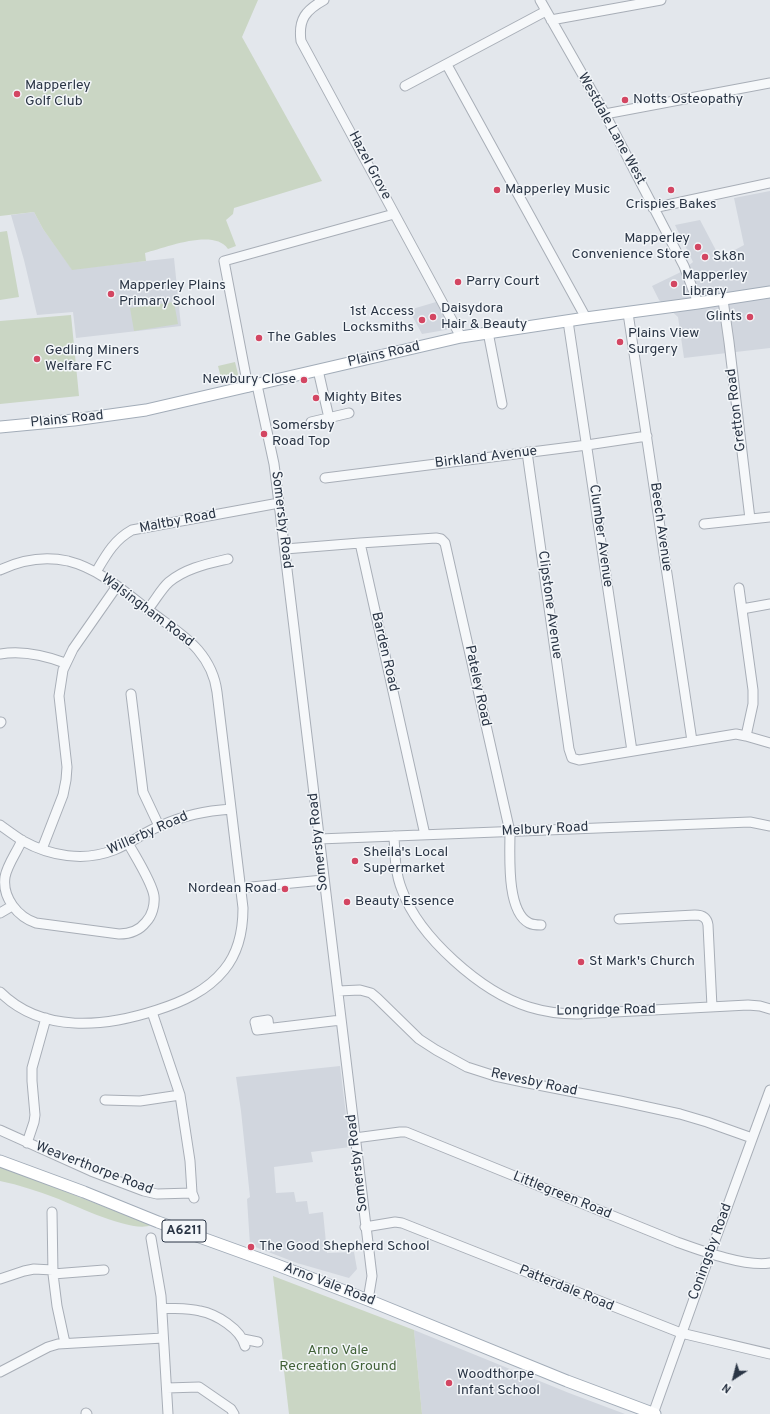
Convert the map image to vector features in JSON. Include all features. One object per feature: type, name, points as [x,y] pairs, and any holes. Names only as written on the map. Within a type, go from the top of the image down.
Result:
[{"type":"main road","name":"Plains Road","points":[[0,427],[127,414],[488,332],[628,312],[698,304],[770,292]]},
{"type":"main road","name":"Arno Vale Road","points":[[0,1161],[158,1222],[276,1264],[567,1381],[654,1414]]},
{"type":"street","name":"Hazel Grove","points":[[324,0],[312,6],[306,14],[301,23],[301,41],[461,337]]},
{"type":"street","name":"Westdale Lane West","points":[[540,0],[605,114],[688,274],[698,304]]},
{"type":"street","points":[[551,20],[662,0]]},
{"type":"street","points":[[405,86],[546,11]]},
{"type":"street","points":[[447,64],[586,318]]},
{"type":"street","points":[[605,114],[770,83]]},
{"type":"street","points":[[653,208],[770,183]]},
{"type":"street","name":"Somersby Road","points":[[368,1300],[372,1276],[274,464],[252,386],[224,261],[394,214]]},
{"type":"street","name":"Gretton Road","points":[[723,300],[750,519]]},
{"type":"street","name":"Beech Avenue","points":[[628,312],[692,741]]},
{"type":"street","name":"Clumber Avenue","points":[[568,321],[632,751]]},
{"type":"street","points":[[488,332],[502,404]]},
{"type":"street","points":[[318,370],[329,418]]},
{"type":"street","points":[[312,422],[349,413]]},
{"type":"street","name":"Birkland Avenue","points":[[325,478],[587,445],[646,436]]},
{"type":"street","name":"Clipstone Avenue","points":[[527,452],[568,742],[572,758],[579,760],[632,751]]},
{"type":"street","name":"Maltby Road","points":[[96,572],[115,542],[132,530],[279,503]]},
{"type":"street","points":[[704,524],[770,517]]},
{"type":"street","name":"Pateley Road","points":[[360,543],[436,538],[444,541],[510,832],[511,879],[514,901],[519,914],[526,922],[533,925],[541,925]]},
{"type":"street","points":[[285,549],[360,543]]},
{"type":"street","name":"Barden Road","points":[[360,543],[425,835]]},
{"type":"street","name":"Walsingham Road","points":[[0,570],[22,562],[49,559],[68,561],[96,572],[117,586],[193,645],[205,659],[213,674],[217,692],[243,908],[241,933],[234,954],[224,970],[209,985],[190,997],[152,1012],[125,1020],[97,1023],[70,1023],[46,1018],[23,1009],[0,992]]},
{"type":"street","points":[[148,610],[168,583],[180,574],[199,566],[228,559]]},
{"type":"street","points":[[42,849],[63,795],[66,780],[67,767],[59,696],[61,676],[65,663],[72,649],[100,612],[117,586]]},
{"type":"street","points":[[739,588],[753,690],[753,704],[746,736]]},
{"type":"street","points":[[742,609],[770,604]]},
{"type":"street","points":[[0,654],[31,653],[47,656],[65,663]]},
{"type":"street","points":[[131,694],[143,792],[159,826]]},
{"type":"street","points":[[632,751],[736,734],[770,743]]},
{"type":"street","name":"Willerby Road","points":[[0,825],[22,840],[42,849],[65,856],[87,856],[110,852],[159,826],[184,816],[204,811],[231,809]]},
{"type":"street","name":"Melbury Road","points":[[319,839],[750,822],[762,823],[770,826]]},
{"type":"street","name":"Longridge Road","points":[[394,836],[399,880],[406,901],[417,919],[436,943],[456,962],[482,982],[507,997],[533,1008],[562,1014],[753,1005],[770,1009]]},
{"type":"street","points":[[22,840],[5,877],[6,891],[12,906],[25,918],[36,923],[112,934],[124,934],[136,930],[149,919],[153,910],[154,896],[152,888],[128,843]]},
{"type":"street","points":[[241,888],[324,880]]},
{"type":"street","points":[[0,913],[12,906]]},
{"type":"street","points":[[619,919],[696,914],[704,917],[708,925],[712,1007]]},
{"type":"street","name":"Revesby Road","points":[[338,990],[360,990],[371,993],[427,1044],[454,1061],[474,1069],[516,1081],[680,1114],[752,1138]]},
{"type":"street","name":"Weaverthorpe Road","points":[[0,1130],[90,1171],[144,1191],[156,1194],[193,1196],[190,1161],[178,1084],[152,1012]]},
{"type":"street","points":[[27,1142],[35,1115],[32,1068],[46,1018]]},
{"type":"street","points":[[269,1028],[341,1020]]},
{"type":"street","name":"Coningsby Road","points":[[654,1414],[681,1333],[770,1090]]},
{"type":"street","points":[[110,1091],[108,1100],[140,1101],[180,1095]]},
{"type":"street","name":"Littlegreen Road","points":[[355,1138],[406,1132],[710,1254],[752,1264],[770,1264]]},
{"type":"street","points":[[52,1212],[53,1272],[56,1306],[65,1343]]},
{"type":"street","name":"Patterdale Road","points":[[365,1227],[395,1222],[402,1223],[681,1333],[770,1354]]},
{"type":"street","points":[[150,1244],[162,1308],[168,1414]]},
{"type":"street","points":[[5,1267],[4,1278],[34,1269],[53,1272],[100,1271],[96,1261]]},
{"type":"street","points":[[162,1308],[199,1311],[208,1314],[232,1326],[244,1343],[258,1342]]},
{"type":"street","points":[[0,1372],[48,1348],[65,1343],[163,1338]]},
{"type":"street","points":[[166,1388],[199,1387],[231,1409],[234,1414]]},
{"type":"shaded area","points":[[770,191],[770,348],[684,358],[678,317],[659,300],[652,286],[681,272],[693,262],[675,225],[700,220],[720,258],[744,245],[734,198]]},
{"type":"shaded area","points":[[34,212],[43,229],[72,269],[174,258],[181,326],[76,338],[73,312],[37,315],[24,260],[11,215]]},
{"type":"shaded area","points":[[436,302],[451,329],[422,334],[409,310]]},
{"type":"shaded area","points":[[340,1066],[350,1147],[311,1152],[313,1162],[274,1167],[276,1193],[294,1192],[296,1202],[307,1201],[309,1214],[323,1212],[327,1253],[354,1252],[357,1269],[349,1278],[297,1263],[250,1245],[247,1199],[250,1197],[236,1077]]},
{"type":"shaded area","points":[[414,1330],[569,1393],[625,1414],[422,1414]]},
{"type":"green space","points":[[0,0],[258,0],[242,37],[322,181],[234,208],[233,214],[226,220],[236,246],[228,249],[221,243],[212,240],[189,241],[145,253],[146,261],[72,270],[43,229],[34,212],[0,216]]},
{"type":"green space","points":[[7,231],[19,297],[0,300],[0,232]]},
{"type":"green space","points":[[174,302],[178,324],[134,331],[130,308]]},
{"type":"green space","name":"Gedling Miners Welfare FC","points":[[71,315],[79,396],[0,404],[0,321]]},
{"type":"green space","points":[[235,362],[239,378],[222,382],[218,366]]},
{"type":"green space","points":[[0,1166],[151,1225],[143,1227],[132,1226],[104,1218],[42,1193],[0,1181]]},
{"type":"green space","name":"Arno Vale Recreation Ground","points":[[273,1276],[414,1330],[422,1414],[289,1414]]},
{"type":"place","name":"Mapperley Golf Club","points":[[17,94]]},
{"type":"place","name":"Notts Osteopathy","points":[[625,100]]},
{"type":"place","name":"Mapperley Music","points":[[497,190]]},
{"type":"place","name":"Crispies Bakes","points":[[671,190]]},
{"type":"place","name":"Mapperley Convenience Store","points":[[698,247]]},
{"type":"place","name":"Sk8n","points":[[705,257]]},
{"type":"place","name":"Parry Court","points":[[458,282]]},
{"type":"place","name":"Mapperley Library","points":[[674,284]]},
{"type":"place","name":"Mapperley Plains Primary School","points":[[111,294]]},
{"type":"place","name":"Daisydora Hair & Beauty","points":[[433,317]]},
{"type":"place","name":"Glints","points":[[750,317]]},
{"type":"place","name":"1st Access Locksmiths","points":[[422,320]]},
{"type":"place","name":"The Gables","points":[[259,338]]},
{"type":"place","name":"Plains View Surgery","points":[[620,342]]},
{"type":"place","name":"Gedling Miners Welfare FC","points":[[37,359]]},
{"type":"place","name":"Newbury Close","points":[[304,380]]},
{"type":"place","name":"Mighty Bites","points":[[316,398]]},
{"type":"place","name":"Somersby Road Top","points":[[264,434]]},
{"type":"place","name":"Sheila's Local Supermarket","points":[[355,861]]},
{"type":"place","name":"Nordean Road","points":[[285,889]]},
{"type":"place","name":"Beauty Essence","points":[[347,902]]},
{"type":"place","name":"St Mark's Church","points":[[581,962]]},
{"type":"place","name":"The Good Shepherd School","points":[[251,1247]]},
{"type":"place","name":"Woodthorpe Infant School","points":[[449,1383]]}]
